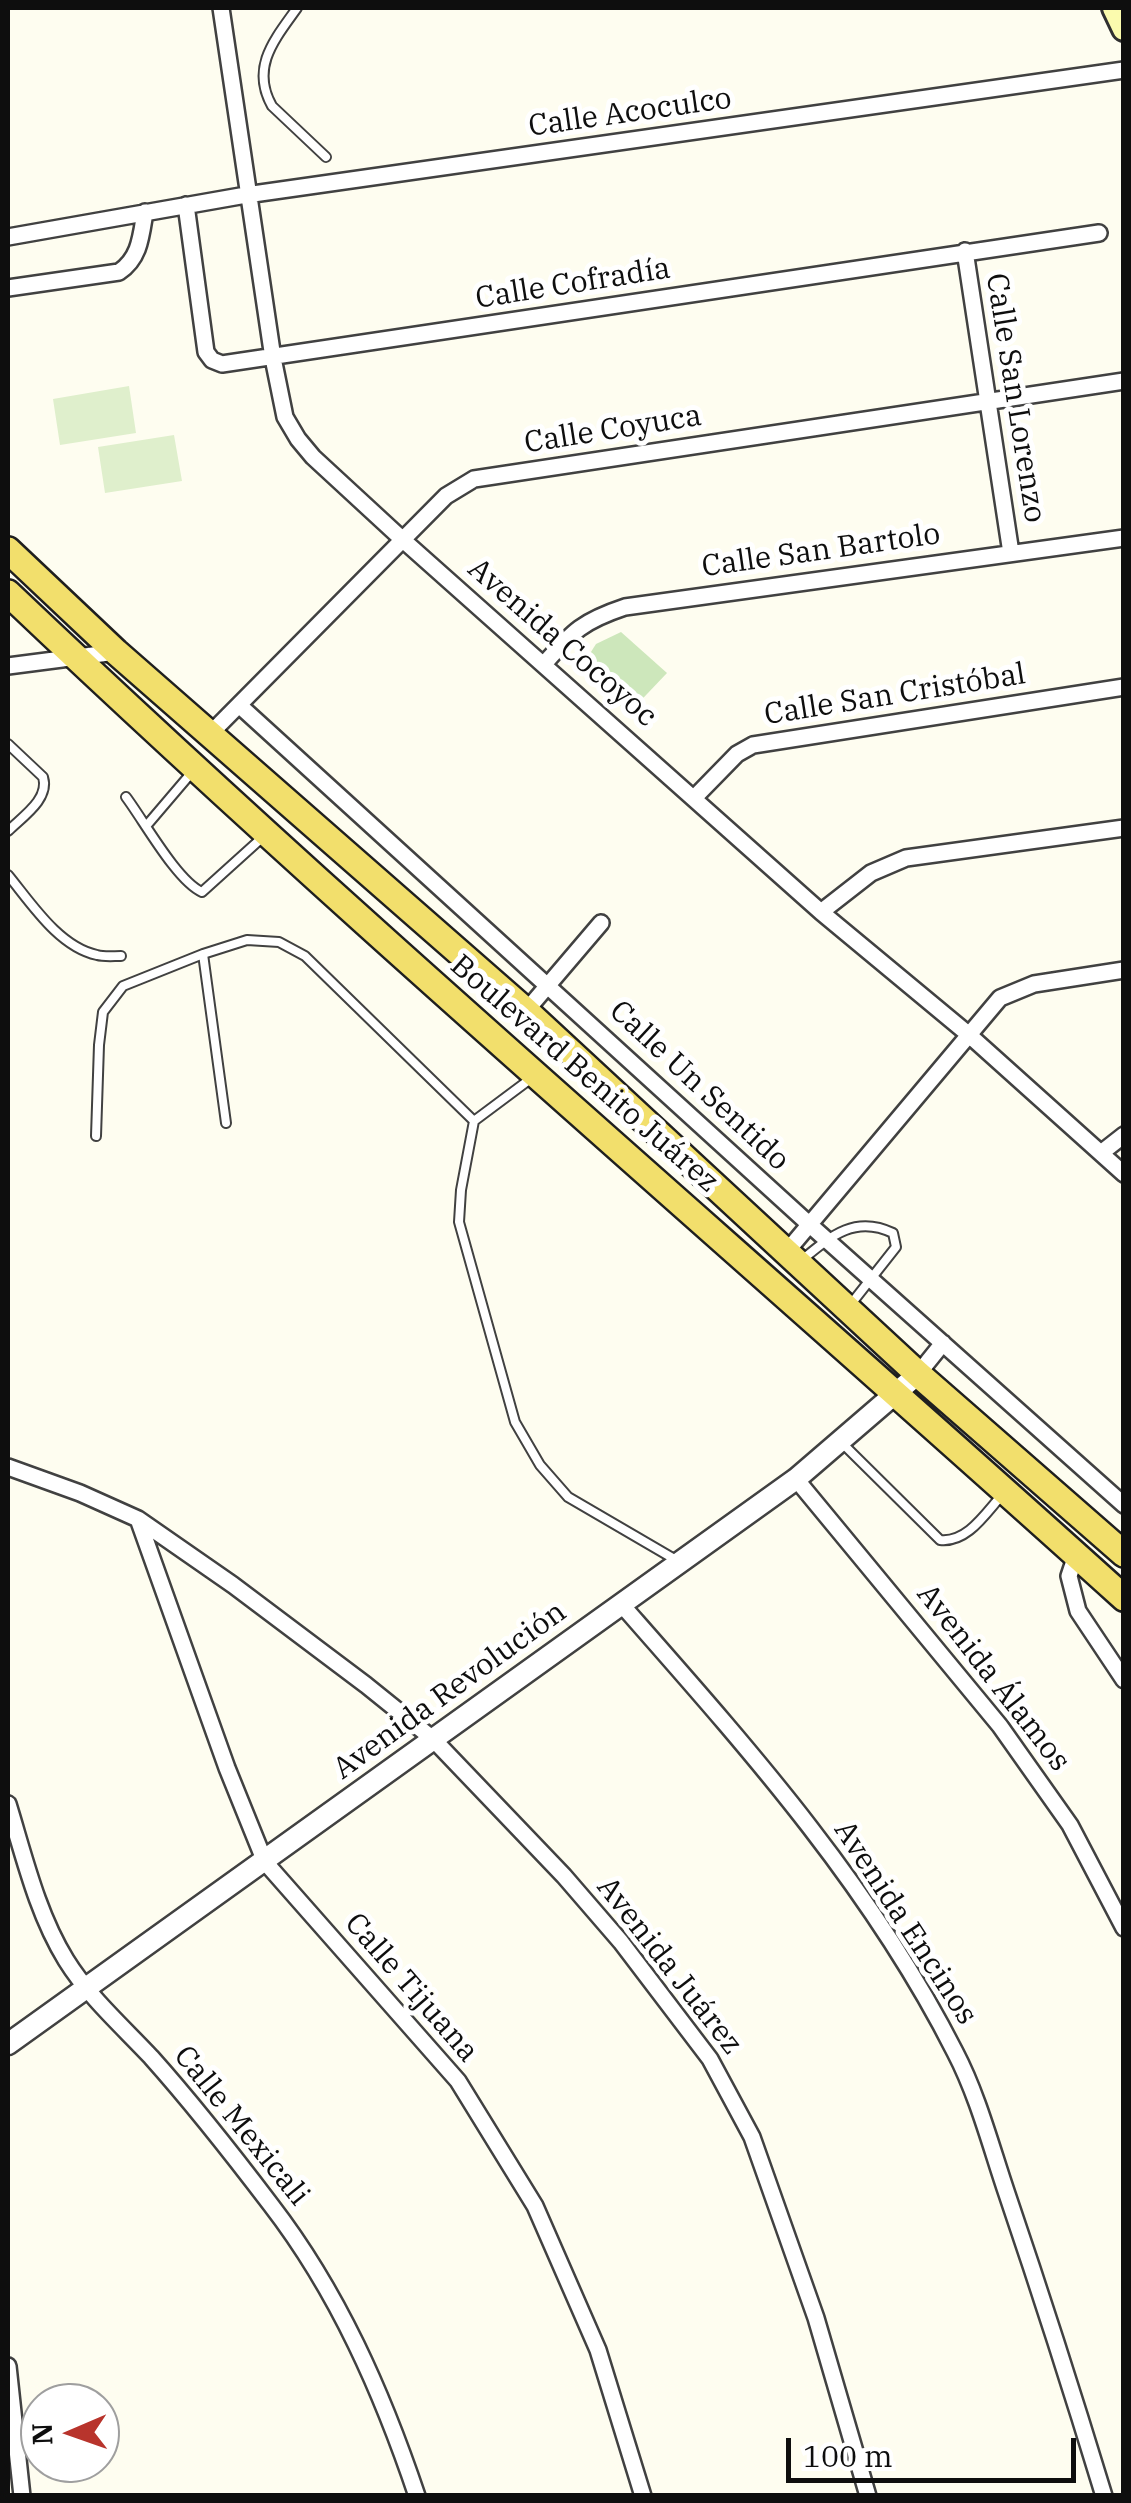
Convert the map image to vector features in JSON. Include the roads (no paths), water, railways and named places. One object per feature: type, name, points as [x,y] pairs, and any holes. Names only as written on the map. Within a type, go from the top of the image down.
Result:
[{"type":"main road","points":[[1114,8],[1124,29]]},
{"type":"main road","name":"Boulevard Benito Juárez","points":[[8,550],[116,652],[526,1011],[918,1374],[1124,1554]]},
{"type":"main road","name":"Boulevard Benito Juárez","points":[[8,593],[267,833],[1124,1598]]},
{"type":"street","name":"Avenida Cocoyoc","points":[[221,8],[273,358],[285,417],[298,438],[313,457],[403,540],[821,912],[968,1034],[1124,1174]]},
{"type":"street","name":"Calle Acoculco","points":[[8,236],[246,195],[1124,70]]},
{"type":"street","name":"Calle Cofradía","points":[[186,205],[206,352],[222,364],[1099,233]]},
{"type":"street","points":[[8,288],[120,272],[131,264],[138,249],[145,212]]},
{"type":"street","name":"Calle San Lorenzo","points":[[965,251],[1010,554]]},
{"type":"street","name":"Calle Coyuca","points":[[211,733],[446,496],[474,478],[1124,381]]},
{"type":"street","name":"Calle San Bartolo","points":[[544,663],[576,628],[625,608],[1124,538]]},
{"type":"street","points":[[8,666],[116,652]]},
{"type":"street","name":"Calle San Cristóbal","points":[[695,797],[736,754],[753,745],[1124,687]]},
{"type":"street","name":"Calle Un Sentido","points":[[239,705],[1124,1505]]},
{"type":"street","points":[[821,912],[871,873],[906,858],[1124,828]]},
{"type":"street","points":[[526,1011],[601,923]]},
{"type":"street","points":[[794,1256],[810,1225],[1000,998],[1014,990],[1124,970]]},
{"type":"street","points":[[1101,1153],[1124,1135]]},
{"type":"street","points":[[918,1374],[943,1342]]},
{"type":"street","name":"Avenida Revolución","points":[[8,2044],[796,1478],[918,1374]]},
{"type":"street","name":"Avenida Juárez","points":[[8,1467],[138,1519],[248,1596],[433,1739],[564,1876],[621,1942],[686,2024],[737,2106],[762,2162],[816,2318],[868,2496]]},
{"type":"street","name":"Avenida Álamos","points":[[796,1478],[1000,1726],[1070,1825],[1124,1928]]},
{"type":"street","name":"Calle Tijuana","points":[[138,1519],[226,1768],[265,1862],[458,2081],[535,2206],[598,2350],[643,2496]]},
{"type":"street","points":[[1076,1555],[1069,1576],[1078,1611],[1124,1680]]},
{"type":"street","name":"Avenida Encinos","points":[[622,1604],[817,1835],[864,1899],[948,2038],[970,2086],[1049,2316],[1104,2496]]},
{"type":"street","name":"Calle Mexicali","points":[[8,1804],[30,1878],[54,1937],[85,1987],[166,2075],[272,2205],[312,2261],[374,2378],[417,2496]]},
{"type":"street","points":[[8,2366],[22,2496]]},
{"type":"lane","points":[[297,8],[265,56],[262,67],[266,96],[326,156]]},
{"type":"lane","points":[[8,744],[46,784],[44,794],[8,832]]},
{"type":"lane","points":[[148,825],[196,768]]},
{"type":"lane","points":[[126,797],[182,874],[202,892],[267,833]]},
{"type":"lane","points":[[8,875],[52,928],[72,943],[95,955],[121,956]]},
{"type":"lane","points":[[96,1136],[98,1044],[103,1012],[123,986],[248,940],[279,942],[306,956],[474,1121]]},
{"type":"lane","points":[[203,954],[226,1124]]},
{"type":"lane","points":[[536,1075],[474,1121],[459,1222],[515,1422],[540,1466],[568,1497],[680,1562]]},
{"type":"lane","points":[[794,1256],[865,1224],[893,1232],[896,1247],[848,1308]]},
{"type":"lane","points":[[841,1442],[940,1540],[954,1541],[968,1532],[1006,1491]]}]
